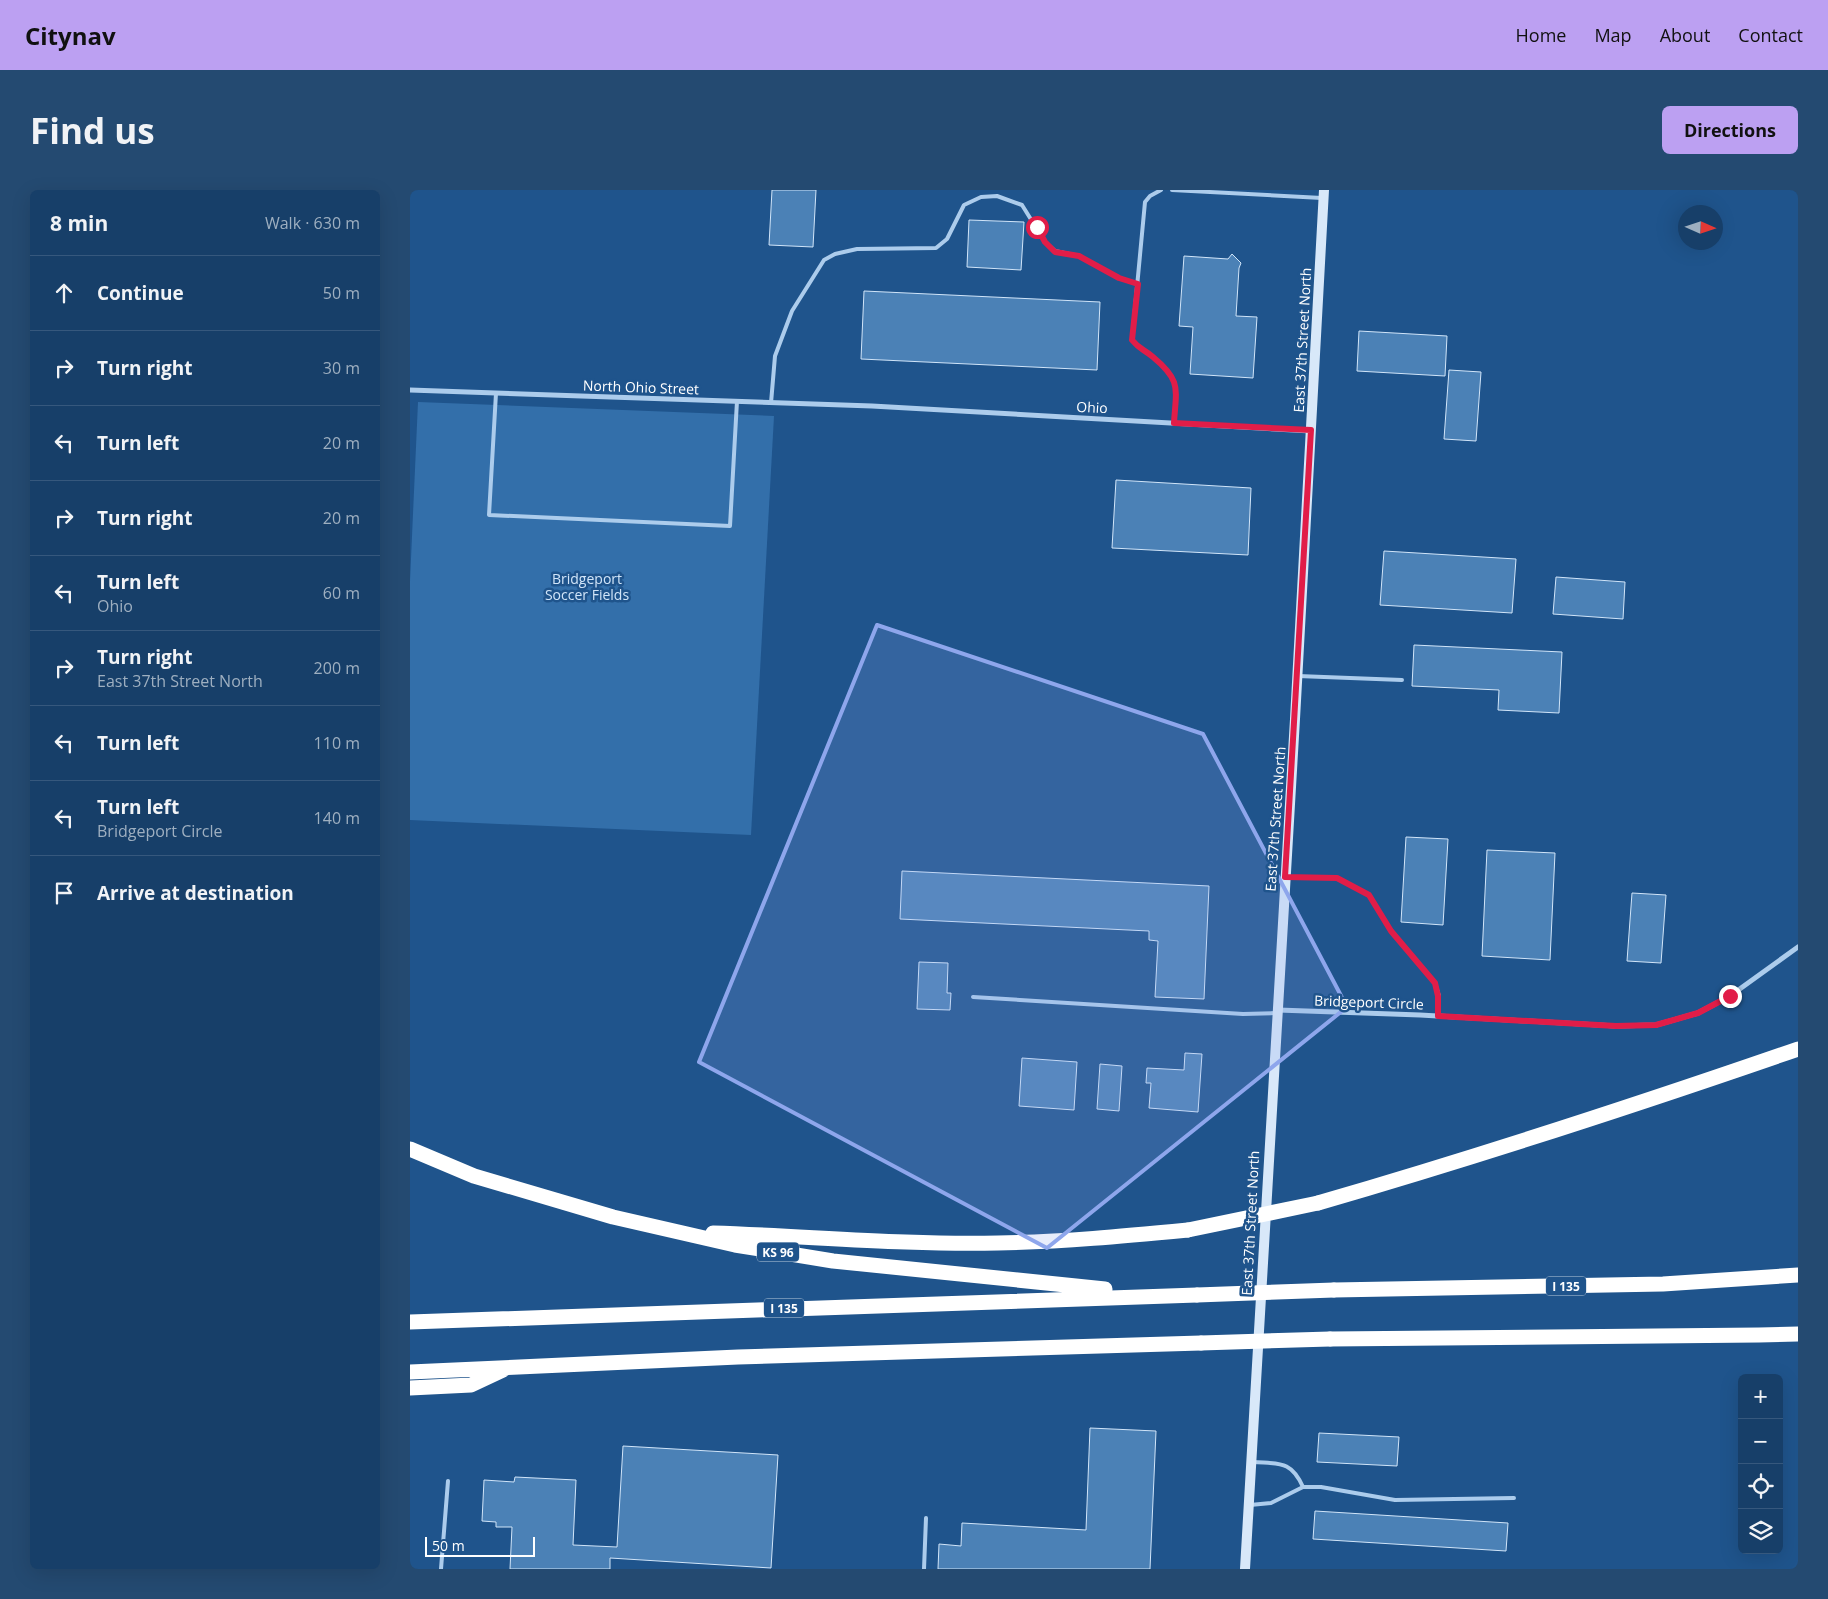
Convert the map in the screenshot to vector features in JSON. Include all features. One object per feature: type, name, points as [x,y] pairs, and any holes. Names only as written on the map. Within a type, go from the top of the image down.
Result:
[{"type":"highway","points":[[676,1232],[845,1240],[997,1243],[1085,1240],[1188,1230],[1318,1202],[1431,1170],[1798,1049]]},
{"type":"highway","name":"KS 96","points":[[410,1149],[474,1176],[613,1217],[735,1245],[833,1261],[1159,1295]]},
{"type":"highway","name":"I 135","points":[[410,1322],[1159,1295],[1662,1284],[1798,1275]]},
{"type":"highway","points":[[410,1372],[748,1357],[1330,1339],[1798,1334]]},
{"type":"highway","points":[[1759,1335],[1798,1338]]},
{"type":"highway","points":[[410,1388],[471,1385],[509,1367]]},
{"type":"main road","name":"East 37th Street North","points":[[1245,1569],[1298,676],[1324,194]]},
{"type":"street","name":"North Ohio Street","points":[[410,390],[872,406]]},
{"type":"street","name":"Ohio","points":[[872,406],[1311,430]]},
{"type":"street","name":"Bridgeport Circle","points":[[1277,1012],[1438,1016],[1616,1026],[1656,1025],[1698,1013],[1730,996],[1798,947]]},
{"type":"lane","points":[[1161,190],[1150,196],[1145,202],[1132,340],[1138,348],[1151,355],[1170,372],[1176,388],[1174,423]]},
{"type":"lane","points":[[1172,190],[1324,194]]},
{"type":"lane","points":[[771,403],[775,356],[792,312],[824,260],[835,254],[858,250],[936,248],[947,239],[964,205],[981,198],[997,196],[1022,206],[1045,242],[1055,252],[1079,256],[1119,278],[1138,284]]},
{"type":"lane","points":[[496,393],[488,515],[730,526],[738,402]]},
{"type":"lane","points":[[1298,676],[1402,680]]},
{"type":"lane","points":[[1285,877],[1337,878],[1369,895],[1391,931],[1435,983],[1438,996],[1438,1016]]},
{"type":"lane","points":[[973,997],[1233,1013],[1277,1012]]},
{"type":"lane","points":[[1250,1462],[1275,1464],[1290,1468],[1297,1474],[1303,1487]]},
{"type":"lane","points":[[440,1569],[448,1481]]},
{"type":"lane","points":[[1248,1505],[1271,1502],[1303,1487],[1321,1487],[1395,1500],[1514,1498]]},
{"type":"lane","points":[[924,1569],[926,1518]]},
{"type":"highlighted area","points":[[877,625],[1203,734],[1347,1007],[1047,1248],[699,1062]]},
{"type":"green space","name":"Bridgeport Soccer Fields","points":[[418,402],[774,416],[751,835],[410,820],[410,581]]},
{"type":"building","points":[[772,190],[816,190],[813,247],[769,245]]},
{"type":"building","points":[[969,220],[1024,222],[1021,270],[967,267]]},
{"type":"building","points":[[1232,254],[1241,263],[1239,268],[1236,316],[1257,317],[1253,378],[1190,374],[1193,327],[1179,326],[1184,256],[1228,259]]},
{"type":"building","points":[[864,291],[1100,302],[1097,370],[861,359]]},
{"type":"building","points":[[1359,331],[1447,336],[1445,376],[1357,371]]},
{"type":"building","points":[[1449,370],[1481,372],[1476,441],[1444,439]]},
{"type":"building","points":[[1116,480],[1251,488],[1248,555],[1112,548]]},
{"type":"building","points":[[1384,551],[1516,559],[1512,613],[1380,605]]},
{"type":"building","points":[[1556,577],[1625,582],[1623,619],[1553,614]]},
{"type":"building","points":[[1414,645],[1562,652],[1559,713],[1498,710],[1499,690],[1412,686]]},
{"type":"building","points":[[1406,837],[1448,839],[1443,925],[1401,922]]},
{"type":"building","points":[[1487,850],[1555,853],[1550,960],[1482,956]]},
{"type":"building","points":[[902,871],[1209,886],[1204,999],[1155,997],[1158,941],[1149,940],[1149,931],[900,919]]},
{"type":"building","points":[[1632,893],[1666,895],[1661,963],[1627,961]]},
{"type":"building","points":[[919,962],[948,963],[947,993],[951,993],[950,1010],[917,1009]]},
{"type":"building","points":[[1185,1053],[1202,1054],[1198,1112],[1149,1108],[1151,1083],[1146,1083],[1147,1068],[1184,1070]]},
{"type":"building","points":[[1022,1058],[1077,1062],[1074,1110],[1019,1106]]},
{"type":"building","points":[[1100,1064],[1122,1066],[1119,1111],[1097,1109]]},
{"type":"building","points":[[1090,1428],[1156,1431],[1150,1569],[938,1569],[939,1544],[961,1546],[962,1523],[1086,1530]]},
{"type":"building","points":[[1319,1433],[1399,1437],[1397,1466],[1317,1462]]},
{"type":"building","points":[[623,1446],[778,1455],[771,1568],[610,1558],[610,1569],[510,1569],[512,1527],[496,1527],[496,1522],[482,1521],[484,1480],[514,1482],[515,1477],[576,1480],[573,1545],[617,1547]]},
{"type":"building","points":[[1315,1511],[1508,1523],[1506,1551],[1313,1539]]},
{"type":"route","points":[[1037,227],[1045,242],[1055,252],[1079,256],[1119,278],[1138,284],[1132,340],[1138,348],[1151,355],[1170,372],[1176,388],[1174,423],[1311,430],[1285,877],[1337,878],[1369,895],[1391,931],[1435,983],[1438,996],[1438,1016],[1616,1026],[1656,1025],[1698,1013],[1730,996]]}]
